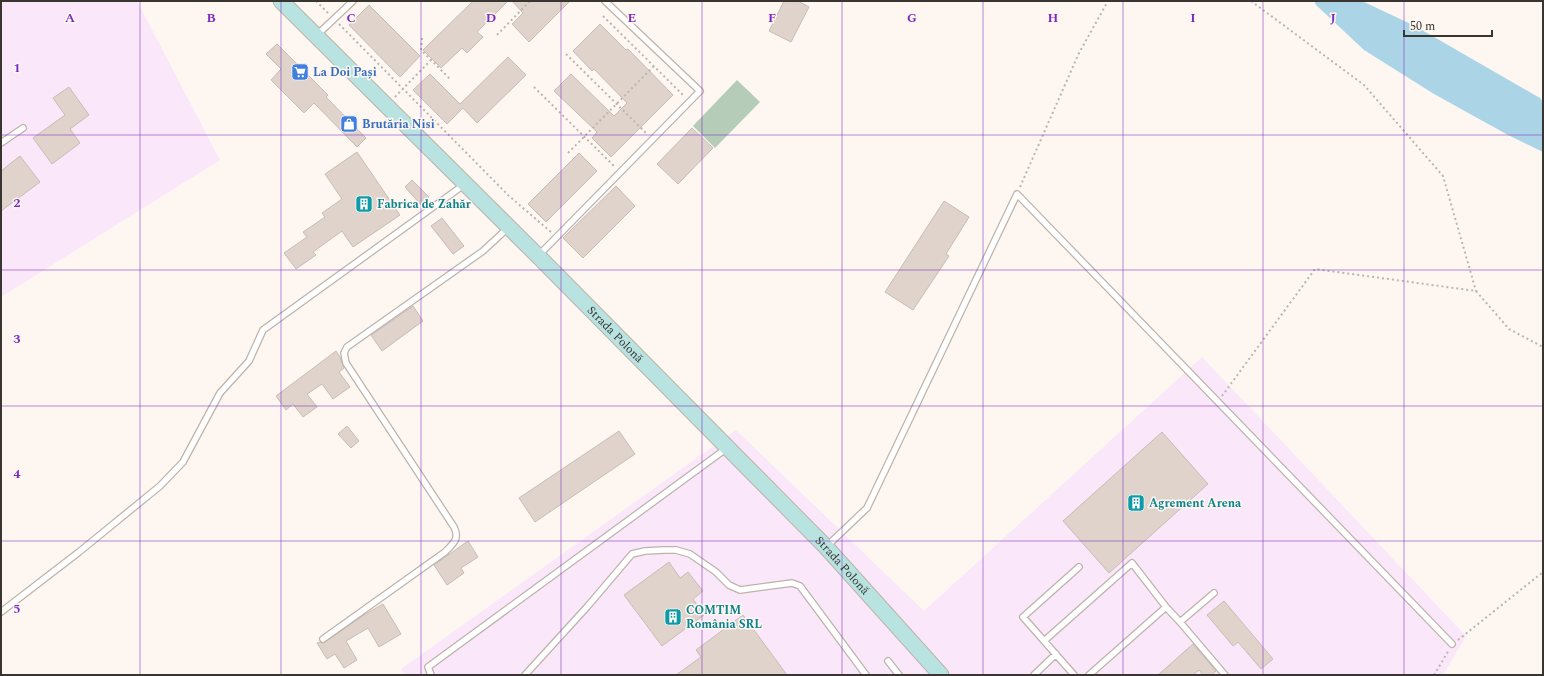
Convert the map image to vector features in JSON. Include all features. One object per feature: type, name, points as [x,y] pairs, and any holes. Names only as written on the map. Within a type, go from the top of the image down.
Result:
[{"type":"main road","name":"Strada Polonă","points":[[281,1],[728,447],[826,547],[942,675]]},
{"type":"lane","points":[[316,36],[353,1]]},
{"type":"lane","points":[[538,256],[700,91],[606,1]]},
{"type":"lane","points":[[1,143],[23,128]]},
{"type":"lane","points":[[1,612],[79,552],[160,486],[183,462],[220,393],[250,361],[263,330],[465,184]]},
{"type":"lane","points":[[826,547],[867,508],[1017,194],[1452,644]]},
{"type":"lane","points":[[323,639],[445,552],[455,542],[457,537],[454,527],[346,363],[344,353],[347,347],[483,251],[509,227]]},
{"type":"lane","points":[[431,675],[428,667],[728,447]]},
{"type":"lane","points":[[525,675],[587,607],[632,554],[645,551],[676,550],[690,554],[716,572],[729,585],[740,590],[792,582],[800,586],[866,675]]},
{"type":"lane","points":[[1044,641],[1132,563],[1166,607],[1225,675]]},
{"type":"lane","points":[[1074,675],[1023,617],[1079,567]]},
{"type":"lane","points":[[1180,622],[1214,593]]},
{"type":"lane","points":[[1089,675],[1166,607]]},
{"type":"lane","points":[[1034,675],[1056,654]]},
{"type":"lane","points":[[888,661],[899,675]]},
{"type":"path","points":[[316,1],[509,196],[557,237]]},
{"type":"path","points":[[497,35],[530,1]]},
{"type":"path","points":[[1017,194],[1079,53],[1108,1]]},
{"type":"path","points":[[1251,1],[1364,85],[1443,176],[1476,291],[1509,329],[1543,347]]},
{"type":"path","points":[[604,16],[689,101]]},
{"type":"path","points":[[422,38],[421,50],[451,80]]},
{"type":"path","points":[[566,54],[652,139]]},
{"type":"path","points":[[392,100],[431,60]]},
{"type":"path","points":[[568,153],[654,66]]},
{"type":"path","points":[[534,87],[619,172]]},
{"type":"path","points":[[1218,401],[1315,269],[1476,291]]},
{"type":"path","points":[[1434,675],[1452,644],[1543,572]]},
{"type":"shaded area","points":[[1,1],[137,1],[220,160],[1,297]]},
{"type":"shaded area","points":[[1202,357],[1466,636],[1443,675],[405,675],[401,669],[736,430],[924,611]]},
{"type":"green space","points":[[737,80],[760,102],[715,148],[693,126]]},
{"type":"water","points":[[1314,1],[1362,1],[1415,26],[1540,98],[1543,102],[1543,152],[1508,135],[1434,94],[1364,50],[1316,5]]},
{"type":"building","points":[[473,1],[508,1],[477,32],[483,37],[467,53],[462,48],[441,68],[423,50]]},
{"type":"building","points":[[512,1],[570,1],[529,42],[512,24],[523,13]]},
{"type":"building","points":[[784,1],[798,1],[809,7],[791,42],[769,31]]},
{"type":"building","points":[[369,5],[420,56],[400,77],[349,25]]},
{"type":"building","points":[[600,24],[626,50],[628,49],[673,95],[611,157],[592,138],[597,132],[554,91],[571,74],[614,116],[627,103],[594,69],[592,71],[573,51]]},
{"type":"building","points":[[277,44],[328,95],[326,97],[366,138],[357,147],[314,103],[304,113],[271,80],[281,69],[266,54]]},
{"type":"building","points":[[508,57],[526,75],[477,123],[463,108],[447,124],[413,90],[430,74],[460,104]]},
{"type":"building","points":[[69,87],[89,115],[70,129],[80,143],[52,164],[33,138],[65,115],[53,98]]},
{"type":"building","points":[[692,128],[713,148],[678,184],[657,164]]},
{"type":"building","name":"Fabrica de Zahăr","points":[[357,152],[400,215],[353,247],[342,231],[313,252],[316,255],[296,269],[284,253],[307,237],[303,232],[325,217],[322,213],[342,199],[325,174]]},
{"type":"building","points":[[579,153],[597,171],[546,222],[528,204]]},
{"type":"building","points":[[20,156],[40,182],[1,211],[1,171]]},
{"type":"building","points":[[412,180],[429,197],[421,205],[405,187]]},
{"type":"building","points":[[616,186],[635,206],[583,258],[563,238]]},
{"type":"building","points":[[944,201],[969,217],[946,254],[949,256],[913,310],[885,292]]},
{"type":"building","points":[[442,218],[464,246],[453,254],[431,226]]},
{"type":"building","points":[[413,306],[423,321],[382,351],[371,335]]},
{"type":"building","points":[[336,351],[344,368],[339,372],[350,387],[333,399],[322,384],[307,394],[317,407],[303,417],[293,404],[286,410],[276,396]]},
{"type":"building","points":[[347,426],[359,441],[351,448],[338,434]]},
{"type":"building","points":[[619,431],[635,454],[535,522],[519,498]]},
{"type":"building","name":"Agrement Arena","points":[[1162,432],[1208,484],[1109,573],[1063,521]]},
{"type":"building","points":[[468,541],[478,557],[461,568],[464,573],[447,585],[434,565]]},
{"type":"building","points":[[669,562],[680,578],[688,572],[703,591],[693,599],[704,615],[662,646],[624,595]]},
{"type":"building","points":[[1224,601],[1273,659],[1261,669],[1238,642],[1233,646],[1207,615]]},
{"type":"building","points":[[383,604],[401,634],[379,647],[368,628],[346,641],[357,660],[344,668],[335,654],[327,659],[317,643],[325,642],[364,615]]},
{"type":"building","points":[[743,615],[787,675],[676,675],[701,657],[696,650]]},
{"type":"building","points":[[1193,644],[1216,671],[1212,675],[1203,675],[1199,670],[1193,675],[1158,675]]},
{"type":"place","name":"La Doi Pași","points":[[300,72]]},
{"type":"place","name":"Brutăria Nisi","points":[[349,124]]},
{"type":"place","name":"Fabrica de Zahăr","points":[[364,204]]},
{"type":"place","name":"Agrement Arena","points":[[1136,503]]},
{"type":"place","name":"COMTIM România SRL","points":[[673,617]]}]
